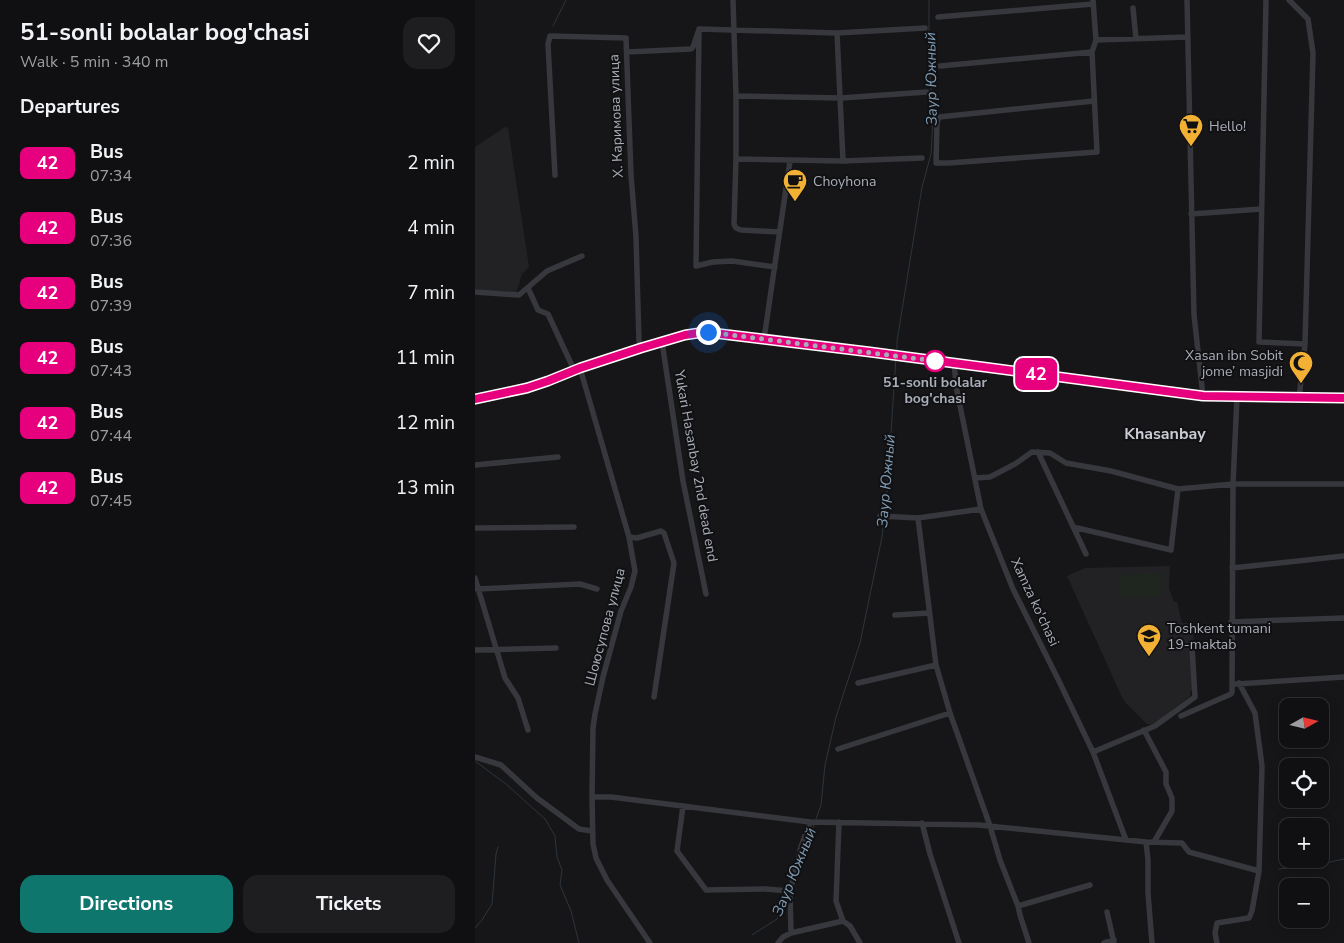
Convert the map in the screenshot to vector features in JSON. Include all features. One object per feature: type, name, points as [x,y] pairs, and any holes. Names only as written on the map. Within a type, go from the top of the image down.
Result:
[{"type":"street","points":[[733,0],[736,96],[734,224],[736,228],[779,232]]},
{"type":"street","points":[[1187,0],[1194,314],[1203,396]]},
{"type":"street","points":[[1266,0],[1259,342],[1305,344]]},
{"type":"street","points":[[1289,0],[1308,19],[1313,53],[1305,344],[1299,398]]},
{"type":"street","points":[[939,17],[1093,2],[1096,40],[1092,52],[1097,152],[936,163],[937,122],[939,117],[1094,101]]},
{"type":"street","points":[[1133,8],[1136,39]]},
{"type":"street","points":[[775,267],[732,261],[713,262],[696,266],[696,48],[699,29],[837,32],[925,28]]},
{"type":"street","points":[[837,32],[843,161]]},
{"type":"street","name":"Х. Каримова улица","points":[[555,175],[548,44],[551,36],[626,38],[639,341],[641,348]]},
{"type":"street","points":[[1096,40],[1187,37]]},
{"type":"street","points":[[627,52],[688,50],[696,48]]},
{"type":"street","points":[[940,66],[1092,52]]},
{"type":"street","points":[[736,96],[841,98],[927,92]]},
{"type":"street","points":[[736,159],[843,161],[922,158]]},
{"type":"street","points":[[764,339],[789,161]]},
{"type":"street","points":[[1191,214],[1261,209]]},
{"type":"street","points":[[475,292],[519,295],[547,271],[581,256]]},
{"type":"street","name":"Шоюсупова улица","points":[[527,288],[538,310],[548,314],[577,369],[629,537],[634,561],[635,576],[621,611],[596,706],[593,728],[592,831],[596,858],[607,880],[650,943]]},
{"type":"street","points":[[475,398],[527,388],[641,348],[700,332],[1203,396],[1344,398]]},
{"type":"street","name":"Yukari Hasanbay 2nd dead end","points":[[662,342],[683,481],[706,594]]},
{"type":"street","name":"Xamza ko'chasi","points":[[954,364],[957,391],[981,509],[1013,589],[1093,752],[1126,840]]},
{"type":"street","points":[[1181,716],[1232,692],[1233,484],[1237,397]]},
{"type":"street","points":[[975,478],[990,477],[1015,464],[1032,452],[1038,452],[1050,453],[1065,463],[1111,471],[1178,489],[1233,484],[1344,484]]},
{"type":"street","points":[[1038,452],[1086,554]]},
{"type":"street","points":[[475,465],[558,457]]},
{"type":"street","points":[[1073,527],[1171,550],[1178,489]]},
{"type":"street","points":[[880,516],[918,518],[981,509]]},
{"type":"street","points":[[918,518],[936,664],[950,713],[1000,860],[1018,906],[1019,915],[1029,943]]},
{"type":"street","points":[[475,528],[574,527]]},
{"type":"street","points":[[629,537],[637,538],[661,531],[664,533],[673,563],[654,697]]},
{"type":"street","points":[[1232,568],[1344,556]]},
{"type":"street","points":[[475,578],[505,678],[518,698],[528,730]]},
{"type":"street","points":[[477,589],[579,584],[597,589]]},
{"type":"street","points":[[895,615],[929,613]]},
{"type":"street","points":[[1231,622],[1344,618]]},
{"type":"street","points":[[1093,752],[1155,726],[1195,697],[1191,647]]},
{"type":"street","points":[[475,650],[556,648]]},
{"type":"street","points":[[858,683],[936,664]]},
{"type":"street","points":[[1231,684],[1344,677]]},
{"type":"street","points":[[1217,943],[1215,933],[1217,923],[1249,918],[1252,911],[1259,870],[1262,766],[1255,713],[1239,683]]},
{"type":"street","points":[[837,749],[950,713]]},
{"type":"street","points":[[1144,730],[1166,772],[1166,784],[1172,798],[1172,811],[1154,842]]},
{"type":"street","points":[[475,757],[501,765],[537,798],[579,829],[592,831]]},
{"type":"street","points":[[592,797],[611,797],[811,822],[990,826],[1146,842],[1182,843],[1189,852],[1259,870]]},
{"type":"street","points":[[683,806],[677,851],[706,890],[765,889],[790,891]]},
{"type":"street","points":[[791,933],[790,891],[801,847],[811,822]]},
{"type":"street","points":[[839,822],[836,901],[843,921],[851,926],[861,943]]},
{"type":"street","points":[[922,824],[959,943]]},
{"type":"street","points":[[1146,842],[1148,860],[1147,893],[1152,943]]},
{"type":"street","points":[[1018,906],[1090,885]]},
{"type":"street","points":[[1104,943],[1114,942],[1107,912]]},
{"type":"street","points":[[778,943],[783,937],[791,933],[843,921]]},
{"type":"shaded area","points":[[505,127],[508,128],[529,267],[522,274],[516,294],[475,293],[475,147]]},
{"type":"shaded area","name":"Toshkent tumani 19-maktab","points":[[1170,566],[1169,588],[1174,602],[1177,602],[1182,623],[1193,623],[1196,691],[1190,691],[1190,696],[1155,724],[1147,724],[1125,702],[1121,695],[1067,576],[1085,568]]},
{"type":"shaded area","points":[[1160,573],[1161,596],[1121,598],[1119,575]]},
{"type":"waterway","points":[[553,26],[566,0]]},
{"type":"waterway","name":"Заур Южный","points":[[897,353],[897,341],[922,187],[931,154],[933,116],[929,61],[929,0]]},
{"type":"waterway","name":"Заур Южный","points":[[885,513],[896,357]]},
{"type":"waterway","name":"Заур Южный","points":[[816,819],[821,805],[825,765],[836,717],[860,643],[884,519]]},
{"type":"waterway","points":[[475,761],[506,784],[545,819],[555,836],[557,857],[562,870],[560,885],[571,911],[579,943]]},
{"type":"waterway","name":"Заур Южный","points":[[801,859],[814,825]]},
{"type":"waterway","points":[[475,928],[492,904],[498,847]]},
{"type":"waterway","points":[[1279,869],[1316,865],[1344,859]]},
{"type":"waterway","name":"Заур Южный","points":[[752,935],[777,919],[787,893]]},
{"type":"bus line","name":"42","points":[[475,399],[527,388],[641,348],[685,335],[705,332],[1203,396],[1344,398]]},
{"type":"place","name":"Hello!","points":[[1191,147]]},
{"type":"place","name":"Choyhona","points":[[795,202]]},
{"type":"place","name":"51-sonli bolalar bog'chasi","points":[[935,361]]},
{"type":"place","name":"Xasan ibn Sobit jome’ masjidi","points":[[1301,384]]},
{"type":"place","name":"Toshkent tumani 19-maktab","points":[[1149,657]]},
{"type":"district","name":"Khasanbay","points":[[1165,434]]},
{"type":"route","points":[[708,332],[935,361]]}]
